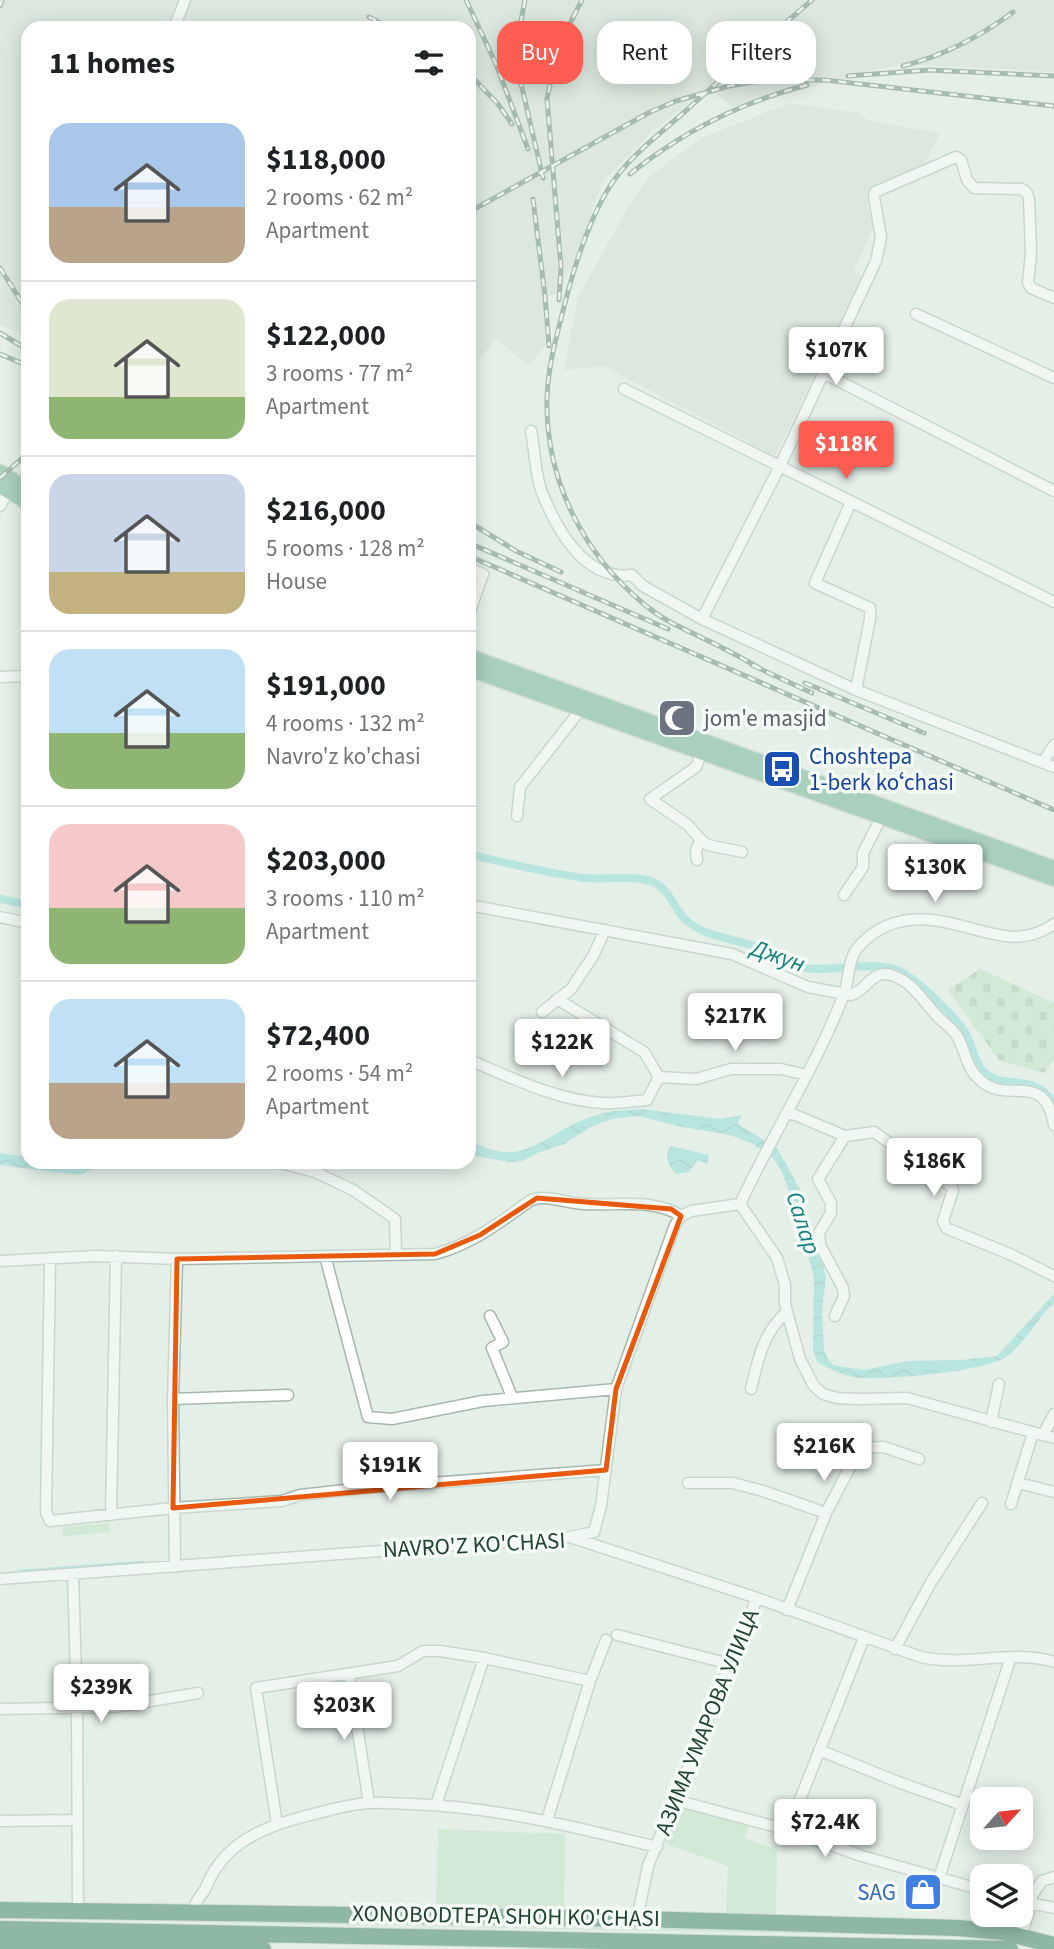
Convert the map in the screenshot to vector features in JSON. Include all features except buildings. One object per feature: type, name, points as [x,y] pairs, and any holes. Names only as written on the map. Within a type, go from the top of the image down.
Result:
[{"type":"highway","points":[[0,1910],[637,1919],[958,1928],[1022,1936],[1054,1945]]},
{"type":"highway","points":[[185,1912],[197,1933]]},
{"type":"highway","name":"XONOBODTEPA SHOH KO'CHASI","points":[[0,1929],[1010,1949]]},
{"type":"highway","points":[[0,1943],[263,1949]]},
{"type":"main road","points":[[0,472],[21,485]]},
{"type":"main road","points":[[4,489],[21,499]]},
{"type":"main road","points":[[476,659],[1010,858],[1054,879]]},
{"type":"main road","points":[[476,671],[881,818],[1010,858],[1054,868]]},
{"type":"street","points":[[177,21],[185,0]]},
{"type":"street","points":[[702,619],[780,466],[876,261],[881,237],[873,193],[953,157],[961,160],[967,180],[974,188],[1022,189],[1027,193],[1031,253],[1028,283],[1031,288],[1054,298]]},
{"type":"street","points":[[916,314],[1054,378]]},
{"type":"street","points":[[824,374],[1054,491]]},
{"type":"street","points":[[624,389],[1054,602]]},
{"type":"street","points":[[531,432],[542,493],[574,551],[587,562],[617,577],[632,575],[643,586],[702,619],[856,690],[1049,764],[1054,745]]},
{"type":"street","points":[[0,506],[4,489]]},
{"type":"street","points":[[851,502],[815,583],[870,608],[856,690]]},
{"type":"street","points":[[476,571],[483,574],[476,594]]},
{"type":"street","points":[[0,677],[21,676]]},
{"type":"street","points":[[517,816],[520,787],[565,731],[578,713],[579,707]]},
{"type":"street","points":[[701,754],[695,767],[650,799],[688,825],[708,845],[742,852]]},
{"type":"street","points":[[844,895],[863,867],[863,853],[881,818]]},
{"type":"street","points":[[697,860],[696,850],[701,840]]},
{"type":"street","points":[[476,906],[732,954],[808,987],[846,989],[856,994],[879,974],[888,973],[901,979],[917,992],[958,1037],[975,1076],[992,1088],[1034,1091],[1041,1094],[1052,1110],[1054,1125]]},
{"type":"street","points":[[0,917],[21,922]]},
{"type":"street","points":[[740,1204],[758,1164],[807,1075],[846,989],[851,959],[858,947],[876,931],[907,918],[946,921],[1010,938],[1043,932],[1054,924]]},
{"type":"street","points":[[542,1012],[571,989],[593,956],[605,930]]},
{"type":"street","points":[[558,999],[644,1052],[659,1077]]},
{"type":"street","points":[[476,1063],[556,1094],[602,1103],[647,1100],[659,1077]]},
{"type":"street","points":[[659,1077],[696,1079],[731,1069],[781,1069],[807,1075]]},
{"type":"street","points":[[788,1112],[845,1136],[874,1132],[952,1187],[943,1221],[946,1228],[1054,1276]]},
{"type":"street","points":[[835,1316],[844,1296],[843,1288],[820,1245],[820,1230],[831,1213],[831,1203],[818,1180],[845,1136]]},
{"type":"street","points":[[303,1169],[353,1190],[395,1219],[396,1254]]},
{"type":"street","points":[[0,1261],[116,1256],[177,1259],[435,1254],[480,1235],[537,1198],[583,1204],[641,1204],[671,1209],[681,1216]]},
{"type":"street","points":[[592,1545],[601,1506],[616,1389],[670,1238],[681,1216],[740,1204]]},
{"type":"street","points":[[740,1204],[777,1258],[785,1284],[787,1312],[806,1374],[823,1394],[857,1399],[907,1398],[1043,1435]]},
{"type":"street","points":[[111,1515],[116,1256]]},
{"type":"street","points":[[325,1256],[369,1417],[392,1419],[512,1397],[616,1389]]},
{"type":"street","points":[[50,1259],[47,1516],[53,1521],[173,1508],[282,1501],[300,1495],[364,1488],[606,1470]]},
{"type":"street","points":[[175,1567],[173,1399],[177,1259]]},
{"type":"street","points":[[751,1389],[761,1350],[774,1322],[787,1312]]},
{"type":"street","points":[[490,1316],[503,1342],[492,1348],[512,1397]]},
{"type":"street","points":[[991,1422],[999,1384]]},
{"type":"street","points":[[173,1399],[288,1395]]},
{"type":"street","points":[[1011,1504],[1018,1483],[1054,1414]]},
{"type":"street","points":[[787,1610],[826,1513],[860,1448],[884,1447],[919,1459]]},
{"type":"street","points":[[688,1483],[733,1483],[826,1513]]},
{"type":"street","points":[[1018,1483],[1054,1492]]},
{"type":"street","points":[[895,1649],[930,1584],[982,1503]]},
{"type":"street","points":[[570,1537],[594,1532]]},
{"type":"street","name":"NAVRO'Z KO'CHASI","points":[[0,1579],[570,1537],[757,1598],[928,1659],[949,1661],[1011,1657],[1038,1658],[1054,1662]]},
{"type":"street","points":[[73,1574],[78,1910]]},
{"type":"street","name":"АЗИМА УМАРОВА УЛИЦА","points":[[637,1919],[648,1866],[757,1598]]},
{"type":"street","points":[[547,1820],[590,1681],[612,1637],[730,1664]]},
{"type":"street","points":[[788,1830],[864,1638]]},
{"type":"street","points":[[277,1824],[256,1688],[398,1666],[423,1651],[484,1658],[590,1681]]},
{"type":"street","points":[[939,1878],[1011,1657]]},
{"type":"street","points":[[436,1805],[484,1658]]},
{"type":"street","points":[[349,1675],[369,1803]]},
{"type":"street","points":[[0,1709],[115,1707],[198,1693]]},
{"type":"street","points":[[819,1750],[963,1805]]},
{"type":"street","points":[[675,1800],[788,1830],[970,1887]]},
{"type":"street","name":"АЗИМА УМАРОВА УЛИЦА","points":[[185,1912],[204,1892],[220,1863],[246,1838],[277,1824],[369,1803],[436,1805],[547,1820],[657,1847]]},
{"type":"street","points":[[0,1821],[77,1820]]},
{"type":"street","points":[[1033,1894],[1042,1881],[1054,1877]]},
{"type":"street","points":[[1033,1904],[1054,1908]]},
{"type":"street","points":[[1022,1936],[1023,1927]]},
{"type":"highlighted area","points":[[537,1198],[671,1209],[681,1216],[616,1389],[606,1470],[173,1508],[177,1259],[435,1254],[480,1235]]},
{"type":"shaded area","points":[[0,0],[1054,0],[1054,72],[917,65],[909,62],[732,107],[709,86],[650,134],[602,183],[578,252],[558,294],[544,296],[545,347],[528,366],[497,339],[476,362],[476,21],[21,21],[21,333],[0,325]]},
{"type":"shaded area","points":[[790,103],[859,113],[869,121],[940,133],[922,169],[867,190],[867,207],[874,225],[854,271],[863,278],[775,456],[603,366],[564,370],[578,297],[628,207],[650,176],[703,137]]},
{"type":"green space","points":[[980,969],[1054,1003],[1054,1059],[1044,1073],[999,1060],[948,990]]},
{"type":"green space","points":[[109,1523],[110,1532],[63,1536],[62,1527]]},
{"type":"green space","points":[[679,1806],[749,1825],[745,1838],[777,1850],[776,1915],[726,1913],[728,1866],[666,1844]]},
{"type":"green space","points":[[438,1829],[565,1834],[564,1912],[436,1910]]},
{"type":"green space","points":[[189,1917],[937,1931],[995,1937],[193,1922]]},
{"type":"water","name":"Салар","points":[[641,1109],[720,1119],[742,1115],[737,1123],[739,1125],[777,1148],[800,1189],[812,1240],[822,1260],[826,1278],[822,1311],[824,1350],[833,1365],[863,1370],[908,1361],[997,1356],[1054,1294],[1054,1303],[1020,1344],[996,1362],[916,1376],[863,1378],[839,1373],[817,1362],[813,1349],[814,1277],[783,1174],[773,1158],[753,1144],[730,1135],[677,1126],[640,1116],[612,1119],[590,1127],[564,1144],[522,1161],[509,1162],[476,1156],[476,1144],[505,1152],[519,1151],[594,1116]]},
{"type":"water","points":[[671,1146],[709,1155],[707,1164],[698,1160],[689,1172],[676,1174],[668,1160],[667,1153]]},
{"type":"water","points":[[0,1153],[21,1156],[21,1168],[0,1165]]},
{"type":"water","points":[[32,1169],[92,1169],[79,1175]]},
{"type":"waterway","name":"Джун","points":[[476,856],[570,876],[646,880],[659,885],[687,921],[695,927],[757,947],[795,966],[823,969],[880,967],[905,974],[955,1019],[984,1072],[1001,1081],[1036,1087],[1054,1103]]},
{"type":"waterway","name":"Джун","points":[[0,899],[21,904]]},
{"type":"waterway","points":[[18,1571],[142,1562]]},
{"type":"railway","points":[[0,6],[2,0]]},
{"type":"railway","points":[[466,0],[476,21]]},
{"type":"railway","points":[[525,0],[516,46],[519,75],[543,178]]},
{"type":"railway","points":[[559,300],[561,267],[547,98],[560,43],[582,0]]},
{"type":"railway","points":[[761,669],[654,612],[603,563],[572,513],[561,486],[548,428],[547,398],[554,348],[574,270],[589,227],[610,186],[643,148],[812,0]]},
{"type":"railway","points":[[903,66],[961,44],[1013,12]]},
{"type":"railway","points":[[369,17],[377,21]]},
{"type":"railway","points":[[476,21],[496,64],[528,149]]},
{"type":"railway","points":[[848,76],[929,70],[1054,76]]},
{"type":"railway","points":[[476,208],[650,112],[676,101],[729,86],[758,81],[825,80],[1054,106]]},
{"type":"railway","points":[[476,81],[498,104],[512,124]]},
{"type":"railway","points":[[630,174],[670,145],[714,120],[759,100],[807,85]]},
{"type":"railway","points":[[533,199],[549,346]]},
{"type":"railway","points":[[0,268],[21,301]]},
{"type":"railway","points":[[0,333],[21,346]]},
{"type":"railway","points":[[0,354],[21,363]]},
{"type":"railway","points":[[0,478],[21,459]]},
{"type":"railway","points":[[476,526],[516,551],[561,572]]},
{"type":"railway","points":[[476,546],[668,629]]},
{"type":"railway","points":[[476,559],[1054,810]]},
{"type":"railway","points":[[752,665],[812,693]]},
{"type":"railway","points":[[805,683],[924,733]]},
{"type":"place","name":"jom'e masjid","points":[[677,718]]},
{"type":"place","name":"Choshtepa 1-berk koʻchasi","points":[[782,769]]},
{"type":"place","name":"SAG","points":[[923,1892]]}]
